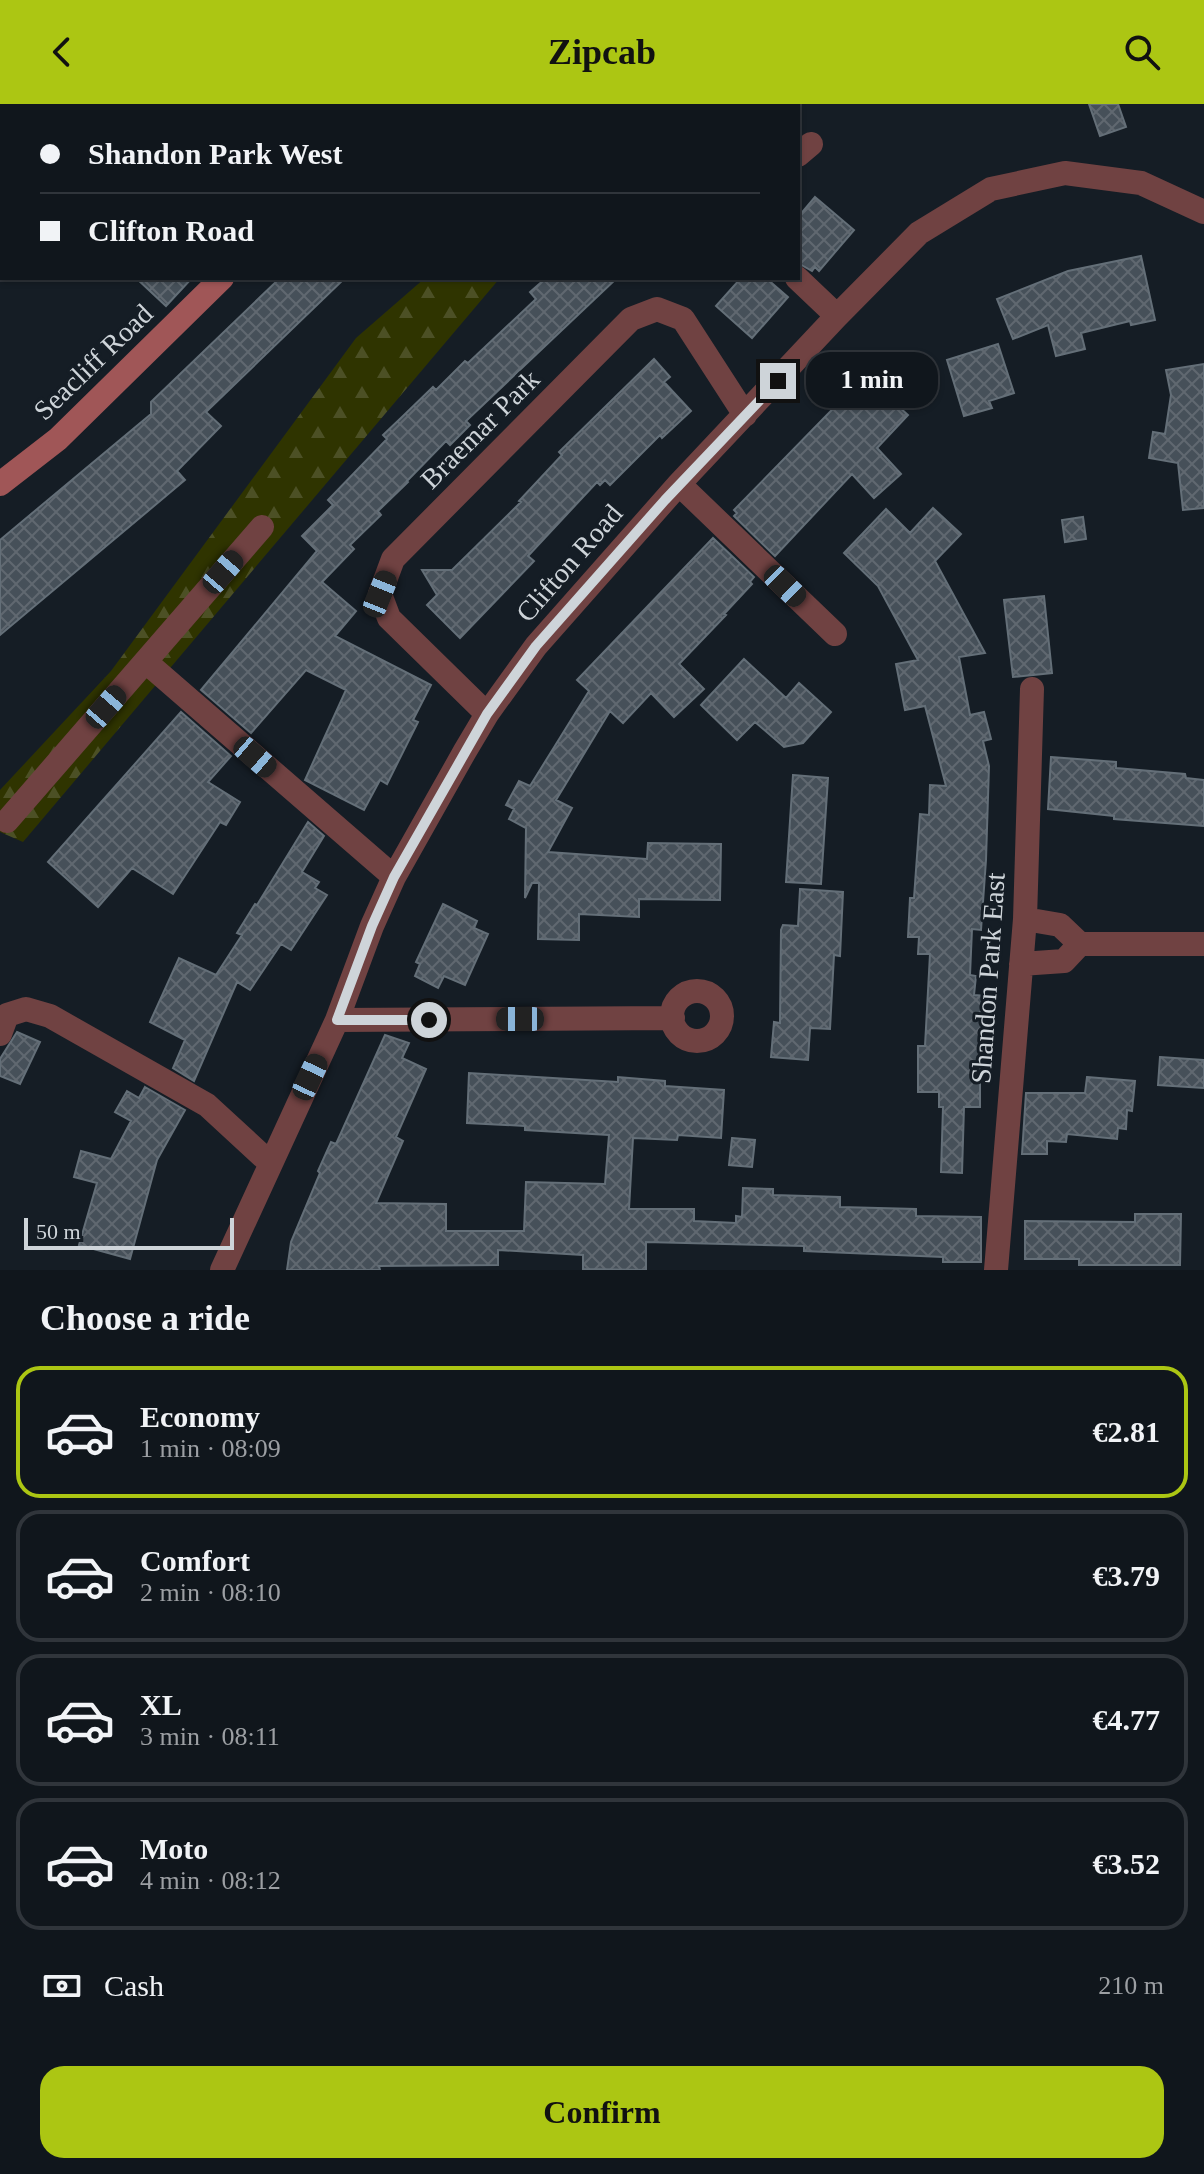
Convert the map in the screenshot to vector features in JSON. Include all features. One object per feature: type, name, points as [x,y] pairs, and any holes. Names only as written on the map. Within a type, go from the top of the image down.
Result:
[{"type":"street","name":"Clifton Road","points":[[222,1270],[337,1020],[394,877],[487,714],[536,646],[679,484],[919,233],[991,189],[1065,173],[1141,183],[1204,212]]},
{"type":"street","name":"Seacliff Road","points":[[0,484],[58,439],[220,280]]},
{"type":"street","points":[[799,280],[837,316]]},
{"type":"street","name":"Braemar Park","points":[[487,714],[389,618],[380,594],[393,559],[631,319],[657,309],[683,319],[745,415]]},
{"type":"street","points":[[679,484],[835,634]]},
{"type":"street","points":[[7,821],[262,527]]},
{"type":"street","points":[[146,662],[394,877]]},
{"type":"street","name":"Shandon Park East","points":[[996,1270],[1025,919],[1032,689]]},
{"type":"street","points":[[1025,919],[1060,925],[1080,944],[1204,944]]},
{"type":"street","points":[[1021,964],[1064,961],[1080,944]]},
{"type":"street","points":[[0,1034],[7,1015],[26,1009],[50,1016],[207,1105],[270,1163]]},
{"type":"street","points":[[337,1020],[673,1018]]},
{"type":"green space","points":[[423,280],[498,280],[23,842],[0,832],[0,790],[111,671],[356,338]]},
{"type":"building","points":[[1089,104],[1118,104],[1126,127],[1100,136]]},
{"type":"building","points":[[815,197],[854,230],[819,271],[815,267],[812,271],[800,264],[800,215]]},
{"type":"building","points":[[1141,256],[1155,320],[1131,325],[1130,321],[1081,333],[1085,349],[1056,356],[1048,325],[1013,339],[997,299],[1068,271]]},
{"type":"building","points":[[138,280],[190,280],[166,306]]},
{"type":"building","points":[[278,280],[343,280],[206,412],[221,426],[177,471],[185,480],[0,635],[0,540],[151,414],[151,402]]},
{"type":"building","points":[[544,280],[615,280],[466,421],[470,425],[450,445],[446,441],[407,481],[378,511],[381,515],[350,545],[354,549],[322,582],[356,611],[335,636],[431,685],[413,720],[418,722],[387,784],[380,780],[364,810],[305,780],[346,690],[306,670],[251,733],[201,690],[317,551],[302,536],[333,505],[328,500],[387,439],[383,435],[433,387],[436,390],[465,361],[468,363],[536,299],[530,292]]},
{"type":"building","points":[[739,280],[768,280],[788,297],[752,338],[716,306]]},
{"type":"building","points":[[998,344],[1014,393],[989,401],[992,408],[964,416],[947,360]]},
{"type":"building","points":[[654,359],[670,377],[664,382],[691,411],[662,438],[660,435],[610,485],[605,480],[600,485],[597,482],[528,556],[534,561],[460,638],[427,605],[437,595],[422,570],[452,570],[521,502],[562,455],[559,452]]},
{"type":"building","points":[[1204,364],[1204,508],[1183,510],[1178,463],[1149,458],[1153,432],[1165,434],[1171,395],[1166,370]]},
{"type":"building","points":[[865,376],[908,415],[877,448],[901,474],[874,498],[852,474],[775,556],[734,516],[737,513],[734,510]]},
{"type":"building","points":[[933,508],[961,534],[935,561],[985,653],[959,657],[970,715],[984,712],[991,739],[983,741],[989,766],[986,860],[981,930],[972,929],[970,975],[976,976],[974,995],[986,996],[980,1061],[980,1107],[964,1107],[962,1173],[941,1172],[943,1107],[939,1107],[939,1092],[918,1092],[918,1046],[925,1046],[930,954],[918,954],[919,937],[908,937],[920,814],[929,815],[930,785],[946,786],[925,706],[905,710],[896,664],[918,660],[878,586],[844,553],[886,509],[910,533]]},
{"type":"building","points":[[1083,517],[1086,539],[1065,542],[1062,520]]},
{"type":"building","points":[[713,538],[754,577],[750,582],[752,584],[726,615],[679,664],[704,689],[674,717],[651,693],[623,723],[610,711],[556,800],[572,808],[548,852],[647,859],[648,843],[721,844],[720,900],[639,899],[639,917],[579,914],[579,940],[538,939],[539,883],[532,883],[525,898],[526,828],[509,819],[514,809],[506,805],[519,781],[530,786],[589,691],[577,680]]},
{"type":"building","points":[[1044,596],[1052,673],[1013,677],[1004,600]]},
{"type":"building","points":[[744,659],[786,698],[799,683],[831,712],[803,743],[784,747],[755,722],[737,740],[701,705]]},
{"type":"building","points":[[181,712],[231,756],[208,782],[240,802],[226,825],[220,822],[173,894],[132,868],[98,907],[48,862]]},
{"type":"building","points":[[1051,757],[1116,762],[1116,768],[1185,774],[1186,778],[1204,780],[1204,826],[1114,819],[1114,816],[1048,809]]},
{"type":"building","points":[[793,775],[828,778],[821,884],[786,882]]},
{"type":"building","points":[[308,822],[324,836],[302,872],[319,882],[315,888],[327,895],[291,950],[281,944],[250,990],[237,982],[194,1081],[173,1068],[185,1040],[150,1022],[179,958],[216,975],[242,935],[237,933]]},
{"type":"building","points":[[800,889],[843,892],[840,956],[834,955],[830,1029],[810,1028],[808,1060],[771,1057],[774,1022],[780,1023],[781,930],[783,925],[798,926]]},
{"type":"building","points":[[443,904],[477,921],[474,928],[488,934],[465,985],[444,976],[438,988],[415,976],[420,964],[416,962]]},
{"type":"building","points":[[17,1032],[40,1042],[20,1084],[0,1076],[0,1059]]},
{"type":"building","points":[[385,1035],[409,1043],[402,1058],[426,1069],[396,1137],[403,1141],[376,1203],[446,1204],[446,1231],[524,1231],[526,1182],[605,1184],[609,1135],[467,1123],[469,1073],[618,1082],[618,1077],[665,1081],[665,1086],[724,1090],[721,1138],[678,1135],[677,1140],[633,1138],[629,1209],[694,1209],[694,1221],[736,1223],[736,1216],[742,1217],[743,1188],[773,1189],[773,1195],[840,1197],[840,1207],[916,1209],[916,1216],[981,1217],[981,1262],[943,1262],[943,1257],[804,1251],[804,1246],[646,1242],[646,1270],[583,1269],[583,1255],[498,1250],[498,1265],[287,1270],[291,1242],[320,1173],[318,1171],[331,1142],[336,1144]]},
{"type":"building","points":[[1160,1057],[1204,1060],[1204,1088],[1158,1085]]},
{"type":"building","points":[[1087,1077],[1135,1081],[1132,1111],[1127,1110],[1126,1129],[1118,1128],[1117,1139],[1067,1134],[1066,1142],[1047,1141],[1047,1154],[1022,1154],[1026,1093],[1085,1093]]},
{"type":"building","points":[[145,1087],[185,1110],[157,1160],[130,1259],[79,1245],[97,1183],[74,1177],[81,1151],[111,1159],[131,1121],[115,1112],[127,1091],[139,1098]]},
{"type":"building","points":[[732,1138],[755,1140],[752,1167],[729,1165]]},
{"type":"building","points":[[1135,1214],[1181,1214],[1180,1265],[1079,1265],[1079,1259],[1025,1259],[1025,1221],[1135,1222]]},
{"type":"route","points":[[429,1020],[337,1020],[394,877],[487,714],[536,646],[665,500],[778,381]]}]
